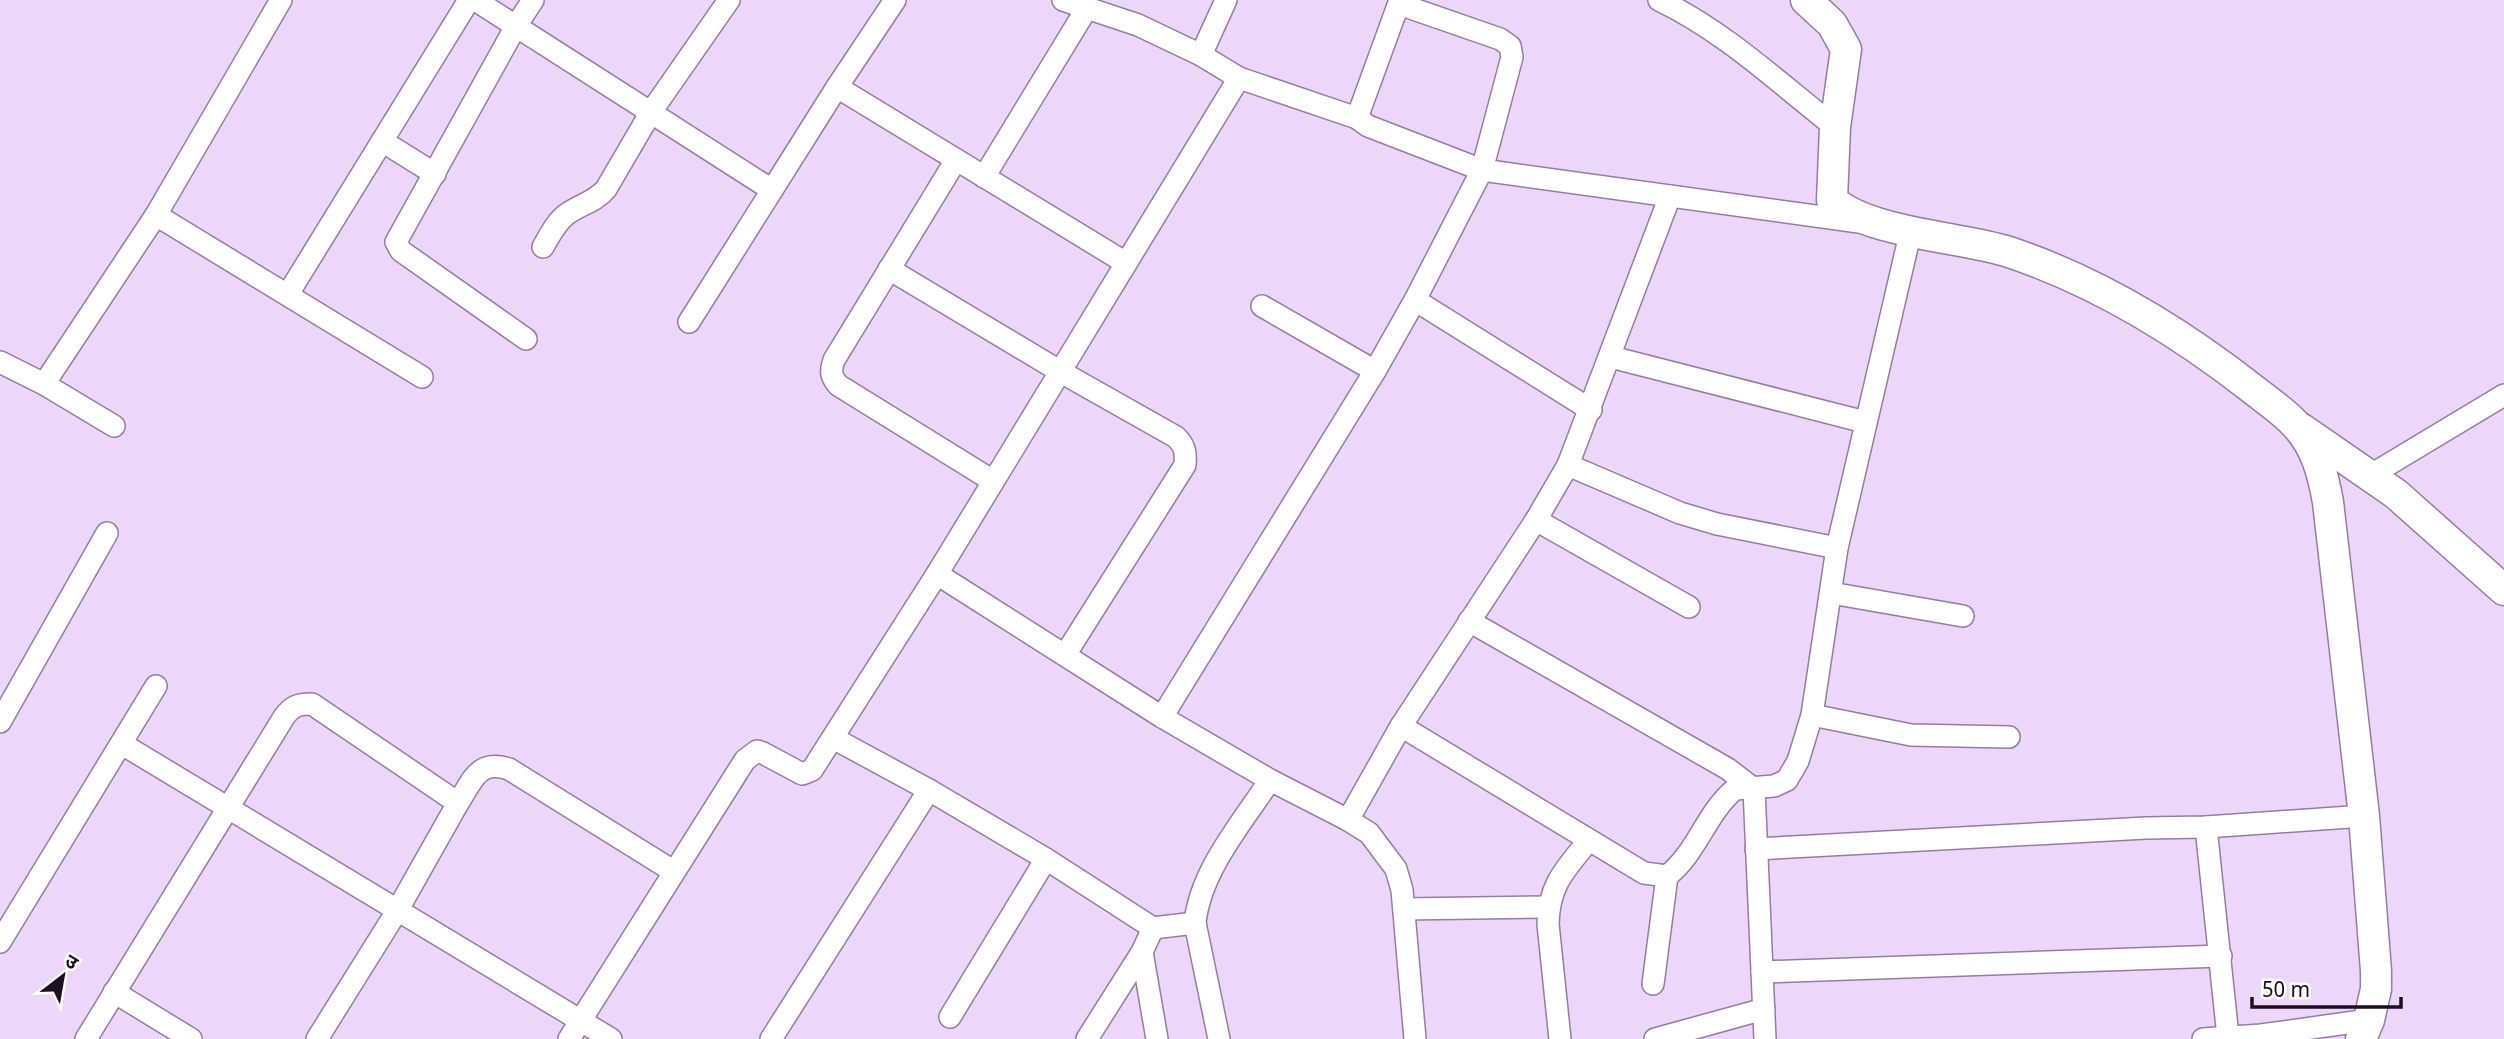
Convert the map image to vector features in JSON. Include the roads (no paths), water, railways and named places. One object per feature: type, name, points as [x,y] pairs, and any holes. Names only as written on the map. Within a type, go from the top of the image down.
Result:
[{"type":"street","points":[[44,384],[156,215],[281,0]]},
{"type":"street","points":[[288,294],[468,0]]},
{"type":"street","points":[[475,0],[772,190]]},
{"type":"street","points":[[526,339],[397,246],[397,238],[533,0]]},
{"type":"street","points":[[543,247],[566,215],[599,197],[606,189],[651,113],[729,0]]},
{"type":"street","points":[[689,322],[895,0]]},
{"type":"street","points":[[1063,0],[1138,25],[1201,55],[1239,78],[1357,118],[1368,127],[1482,170],[1898,228]]},
{"type":"street","points":[[1201,55],[1226,0]]},
{"type":"street","points":[[1659,0],[1686,13],[1710,30],[1835,127]]},
{"type":"street","points":[[1806,0],[1832,24],[1846,49],[1835,127],[1832,200],[1859,217],[2008,252],[2108,295],[2173,332],[2217,361],[2296,425],[2371,475],[2424,517],[2504,590]]},
{"type":"street","points":[[1162,717],[1375,371],[1415,300],[1482,170],[1512,57],[1510,46],[1500,38],[1399,2],[1357,118]]},
{"type":"street","points":[[984,177],[1087,8]]},
{"type":"street","points":[[569,1039],[673,871],[752,754],[757,751],[764,752],[802,774],[812,770],[937,574],[1239,78]]},
{"type":"street","points":[[837,87],[1126,263]]},
{"type":"street","points":[[382,141],[435,174]]},
{"type":"street","points":[[956,160],[834,360],[831,371],[832,378],[838,385],[993,481]]},
{"type":"street","points":[[1348,820],[1401,726],[1536,520],[1568,465],[1670,196]]},
{"type":"street","points":[[156,215],[422,377]]},
{"type":"street","points":[[1401,726],[1644,873],[1667,876],[1679,867],[1726,796],[1735,789],[1774,786],[1787,780],[1798,761],[1812,715],[1837,548],[1865,422],[1898,228]]},
{"type":"street","points":[[889,269],[1183,444],[1186,453],[1185,465],[1065,655]]},
{"type":"street","points":[[1415,300],[1591,410]]},
{"type":"street","points":[[1262,306],[1375,371]]},
{"type":"street","points":[[1611,357],[1865,422]]},
{"type":"street","points":[[0,362],[44,384],[114,426]]},
{"type":"street","points":[[2371,475],[2504,395]]},
{"type":"street","points":[[2203,1039],[2365,1030],[2376,989],[2364,816],[2328,502],[2314,451],[2296,425]]},
{"type":"street","points":[[1568,465],[1679,513],[1717,524],[1837,548]]},
{"type":"street","points":[[1536,520],[1689,607]]},
{"type":"street","points":[[0,722],[107,533]]},
{"type":"street","points":[[937,574],[1162,717],[1369,834],[1396,869],[1402,890],[1415,1039]]},
{"type":"street","points":[[1831,593],[1963,616]]},
{"type":"street","points":[[1469,621],[1728,769],[1754,789]]},
{"type":"street","points":[[0,942],[156,686]]},
{"type":"street","points":[[86,1039],[291,708],[299,704],[312,704],[458,803]]},
{"type":"street","points":[[1812,715],[1911,735],[2009,737]]},
{"type":"street","points":[[833,738],[929,790],[1046,859],[1153,928],[1195,923]]},
{"type":"street","points":[[122,744],[611,1039]]},
{"type":"street","points":[[317,1039],[397,911],[458,803],[475,776],[485,768],[494,764],[509,769],[673,871]]},
{"type":"street","points":[[1219,1039],[1195,923],[1196,906],[1207,878],[1270,780]]},
{"type":"street","points":[[1754,789],[1765,1039]]},
{"type":"street","points":[[771,1039],[929,790]]},
{"type":"street","points":[[1756,849],[2206,827],[2364,816]]},
{"type":"street","points":[[2206,827],[2228,1037]]},
{"type":"street","points":[[1560,1039],[1548,908],[1558,879],[1589,840]]},
{"type":"street","points":[[950,1017],[1046,859]]},
{"type":"street","points":[[1653,984],[1667,876]]},
{"type":"street","points":[[1404,909],[1548,908]]},
{"type":"street","points":[[1087,1039],[1142,952],[1153,928]]},
{"type":"street","points":[[1142,952],[1157,1039]]},
{"type":"street","points":[[1762,972],[2221,956]]},
{"type":"street","points":[[114,992],[191,1039]]},
{"type":"street","points":[[1655,1039],[1764,1009]]}]
